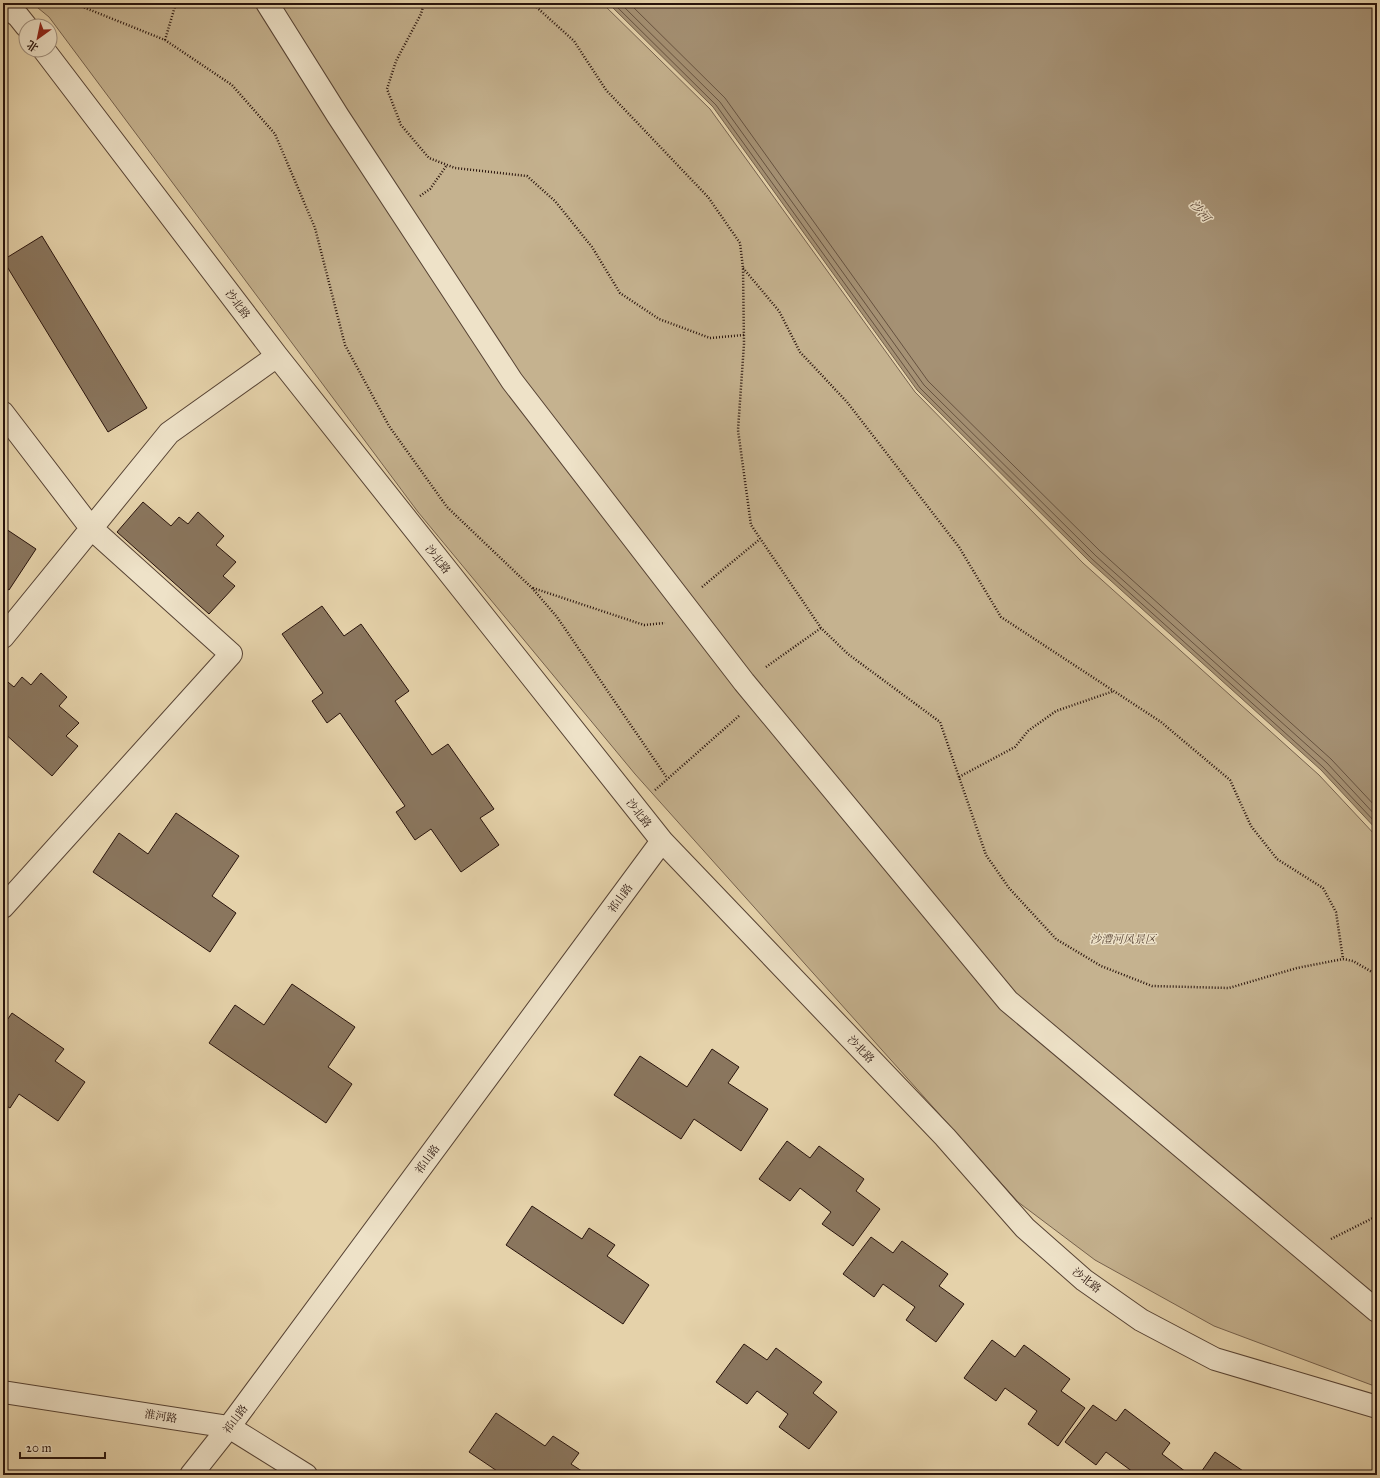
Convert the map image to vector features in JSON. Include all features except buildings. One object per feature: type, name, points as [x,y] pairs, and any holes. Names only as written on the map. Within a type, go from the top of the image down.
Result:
[{"type":"street","points":[[267,3],[338,116],[512,382],[744,682],[1008,1000],[1377,1310]]},
{"type":"street","points":[[3,5],[20,18]]},
{"type":"street","name":"沙北路","points":[[50,58],[277,356],[662,841],[945,1137],[1025,1228],[1084,1280],[1142,1320],[1215,1359],[1377,1407]]},
{"type":"street","points":[[3,637],[169,433],[277,356]]},
{"type":"street","points":[[3,413],[91,528],[231,654],[3,907]]},
{"type":"street","name":"祁山路","points":[[191,1475],[229,1427],[662,841]]},
{"type":"street","name":"淮河路","points":[[3,1392],[229,1427],[306,1475]]},
{"type":"path","points":[[73,3],[165,40],[232,85],[275,134],[315,228],[345,345],[388,426],[447,508],[532,588],[557,617],[667,778]]},
{"type":"path","points":[[165,40],[176,3]]},
{"type":"path","points":[[424,3],[422,14],[396,61],[387,89],[401,125],[428,158],[455,168],[527,176],[555,201],[592,247],[620,293],[658,319],[710,338],[744,335]]},
{"type":"path","points":[[532,3],[574,41],[606,90],[708,197],[740,243],[743,268],[744,335],[738,430],[751,525],[821,628],[848,654],[940,722],[986,855],[1009,888],[1056,939],[1101,966],[1152,986],[1229,988],[1297,968],[1342,959],[1353,961],[1377,975]]},
{"type":"path","points":[[400,210],[430,189],[447,165]]},
{"type":"path","points":[[743,268],[779,311],[800,352],[847,402],[958,547],[1001,617],[1161,722],[1230,780],[1251,826],[1277,859],[1322,888],[1336,912],[1342,959]]},
{"type":"path","points":[[532,588],[644,626],[689,611],[760,539]]},
{"type":"path","points":[[744,682],[821,628]]},
{"type":"path","points":[[959,777],[1015,746],[1028,731],[1056,711],[1115,691]]},
{"type":"path","points":[[635,807],[758,699]]},
{"type":"path","points":[[1307,1251],[1377,1216]]},
{"type":"green space","name":"沙澧河风景区","points":[[32,3],[602,3],[710,109],[915,392],[1083,563],[1319,775],[1377,837],[1377,1387],[1214,1326],[1095,1260],[1018,1202],[635,774],[418,512],[58,29],[58,18],[49,17]]},
{"type":"water","name":"沙河","points":[[608,3],[1377,3],[1377,830],[1321,770],[1090,562],[917,390],[713,107]]}]
